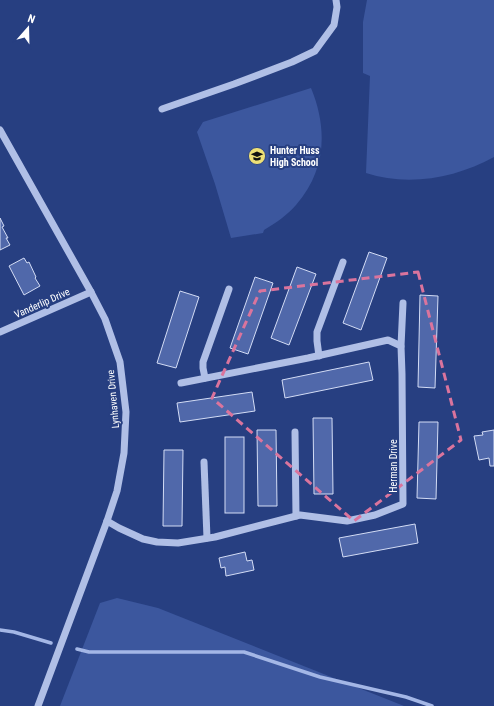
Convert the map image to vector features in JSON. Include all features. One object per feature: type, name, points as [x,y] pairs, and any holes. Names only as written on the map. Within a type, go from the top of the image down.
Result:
[{"type":"street","points":[[162,109],[234,84],[292,62],[315,51],[334,25],[337,7],[336,0]]},
{"type":"street","name":"Lynhaven Drive","points":[[0,130],[105,319],[120,362],[126,412],[124,453],[117,491],[38,706]]},
{"type":"street","points":[[319,356],[317,332],[343,262]]},
{"type":"street","points":[[205,378],[202,368],[203,362],[229,289]]},
{"type":"street","name":"Vanderlip Drive","points":[[0,332],[91,292]]},
{"type":"street","points":[[181,383],[319,356],[388,340],[401,346],[403,303]]},
{"type":"street","name":"Herman Drive","points":[[107,521],[142,539],[157,542],[178,543],[207,538],[300,515],[347,522],[374,515],[403,504],[401,346]]},
{"type":"street","points":[[295,432],[296,516]]},
{"type":"street","points":[[204,462],[207,538]]},
{"type":"highlighted area","points":[[418,272],[461,440],[354,521],[212,398],[260,291]]},
{"type":"shaded area","points":[[367,0],[494,0],[494,157],[464,170],[432,178],[415,180],[398,179],[366,173],[370,76],[363,73],[363,22]]},
{"type":"shaded area","points":[[311,88],[320,119],[322,134],[318,164],[306,192],[289,212],[273,225],[264,230],[263,233],[231,238],[215,184],[197,132],[203,122]]},
{"type":"shaded area","points":[[117,598],[158,608],[404,706],[60,706],[100,603]]},
{"type":"building","points":[[0,218],[4,226],[2,227],[8,238],[6,238],[10,245],[0,250]]},
{"type":"building","points":[[369,252],[387,258],[361,330],[343,323]]},
{"type":"building","points":[[24,258],[27,263],[29,262],[36,277],[35,278],[40,286],[24,295],[9,266]]},
{"type":"building","points":[[297,267],[316,274],[289,345],[271,338]]},
{"type":"building","points":[[255,277],[273,283],[248,354],[230,348]]},
{"type":"building","points":[[180,291],[199,297],[176,368],[157,363]]},
{"type":"building","points":[[420,295],[438,296],[435,388],[418,387]]},
{"type":"building","points":[[369,362],[373,380],[285,398],[282,380]]},
{"type":"building","points":[[252,392],[255,411],[180,422],[177,403]]},
{"type":"building","points":[[313,418],[332,418],[333,494],[314,494]]},
{"type":"building","points":[[419,422],[438,422],[436,499],[417,498]]},
{"type":"building","points":[[257,430],[276,430],[277,506],[258,506]]},
{"type":"building","points":[[494,430],[494,466],[490,466],[489,458],[479,460],[474,436],[483,435],[482,432]]},
{"type":"building","points":[[225,437],[244,437],[244,513],[225,513]]},
{"type":"building","points":[[164,450],[183,450],[182,526],[163,526]]},
{"type":"building","points":[[415,524],[418,543],[343,557],[339,538]]},
{"type":"building","points":[[245,552],[247,561],[252,560],[254,570],[226,576],[225,567],[221,568],[219,558]]},
{"type":"waterway","points":[[0,630],[14,632],[51,643]]},
{"type":"waterway","points":[[77,649],[89,652],[244,652],[320,677],[406,697],[432,706]]},
{"type":"place","name":"Hunter Huss High School","points":[[257,156]]}]
